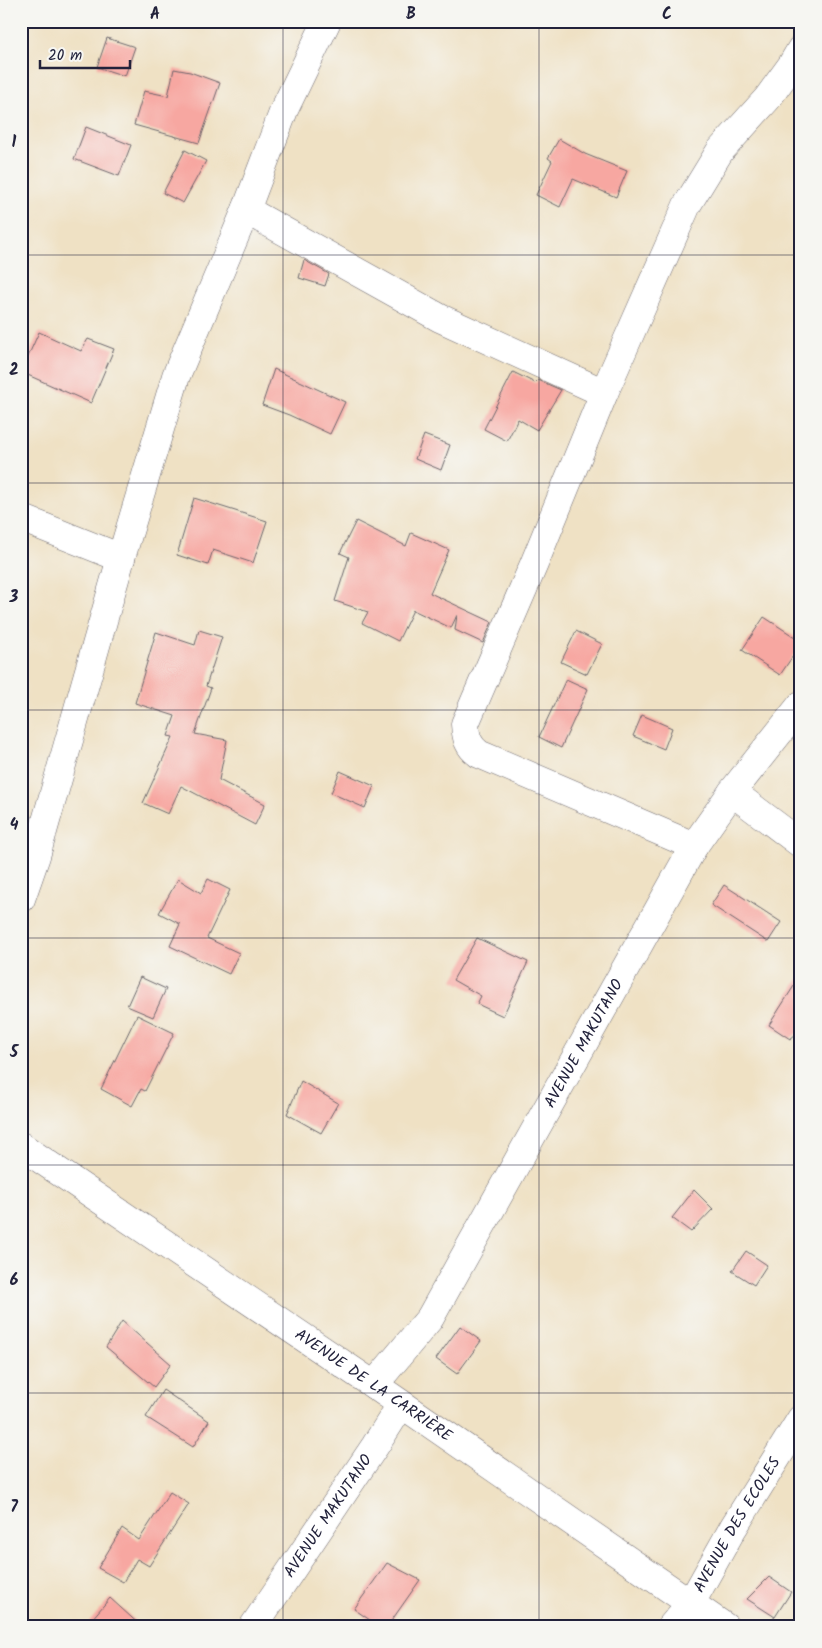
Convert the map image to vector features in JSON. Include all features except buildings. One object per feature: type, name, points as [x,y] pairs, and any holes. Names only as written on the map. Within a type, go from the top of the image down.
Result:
[{"type":"street","points":[[21,899],[36,856],[121,558],[176,376],[246,210],[284,110],[327,21]]},
{"type":"street","points":[[694,846],[479,754],[473,750],[466,739],[464,724],[534,564],[604,393],[687,205],[720,151],[767,99],[801,49]]},
{"type":"street","points":[[246,210],[440,318],[604,393]]},
{"type":"street","points":[[21,518],[121,558]]},
{"type":"street","name":"AVENUE MAKUTANO","points":[[374,1385],[430,1318],[694,846],[732,792],[801,705]]},
{"type":"street","points":[[732,792],[801,844]]},
{"type":"street","name":"AVENUE DE LA CARRIÈRE","points":[[21,1146],[402,1404],[725,1627]]},
{"type":"street","name":"AVENUE MAKUTANO","points":[[253,1627],[402,1404]]},
{"type":"street","name":"AVENUE DES ECOLES","points":[[671,1627],[691,1603],[733,1528],[801,1420]]}]
